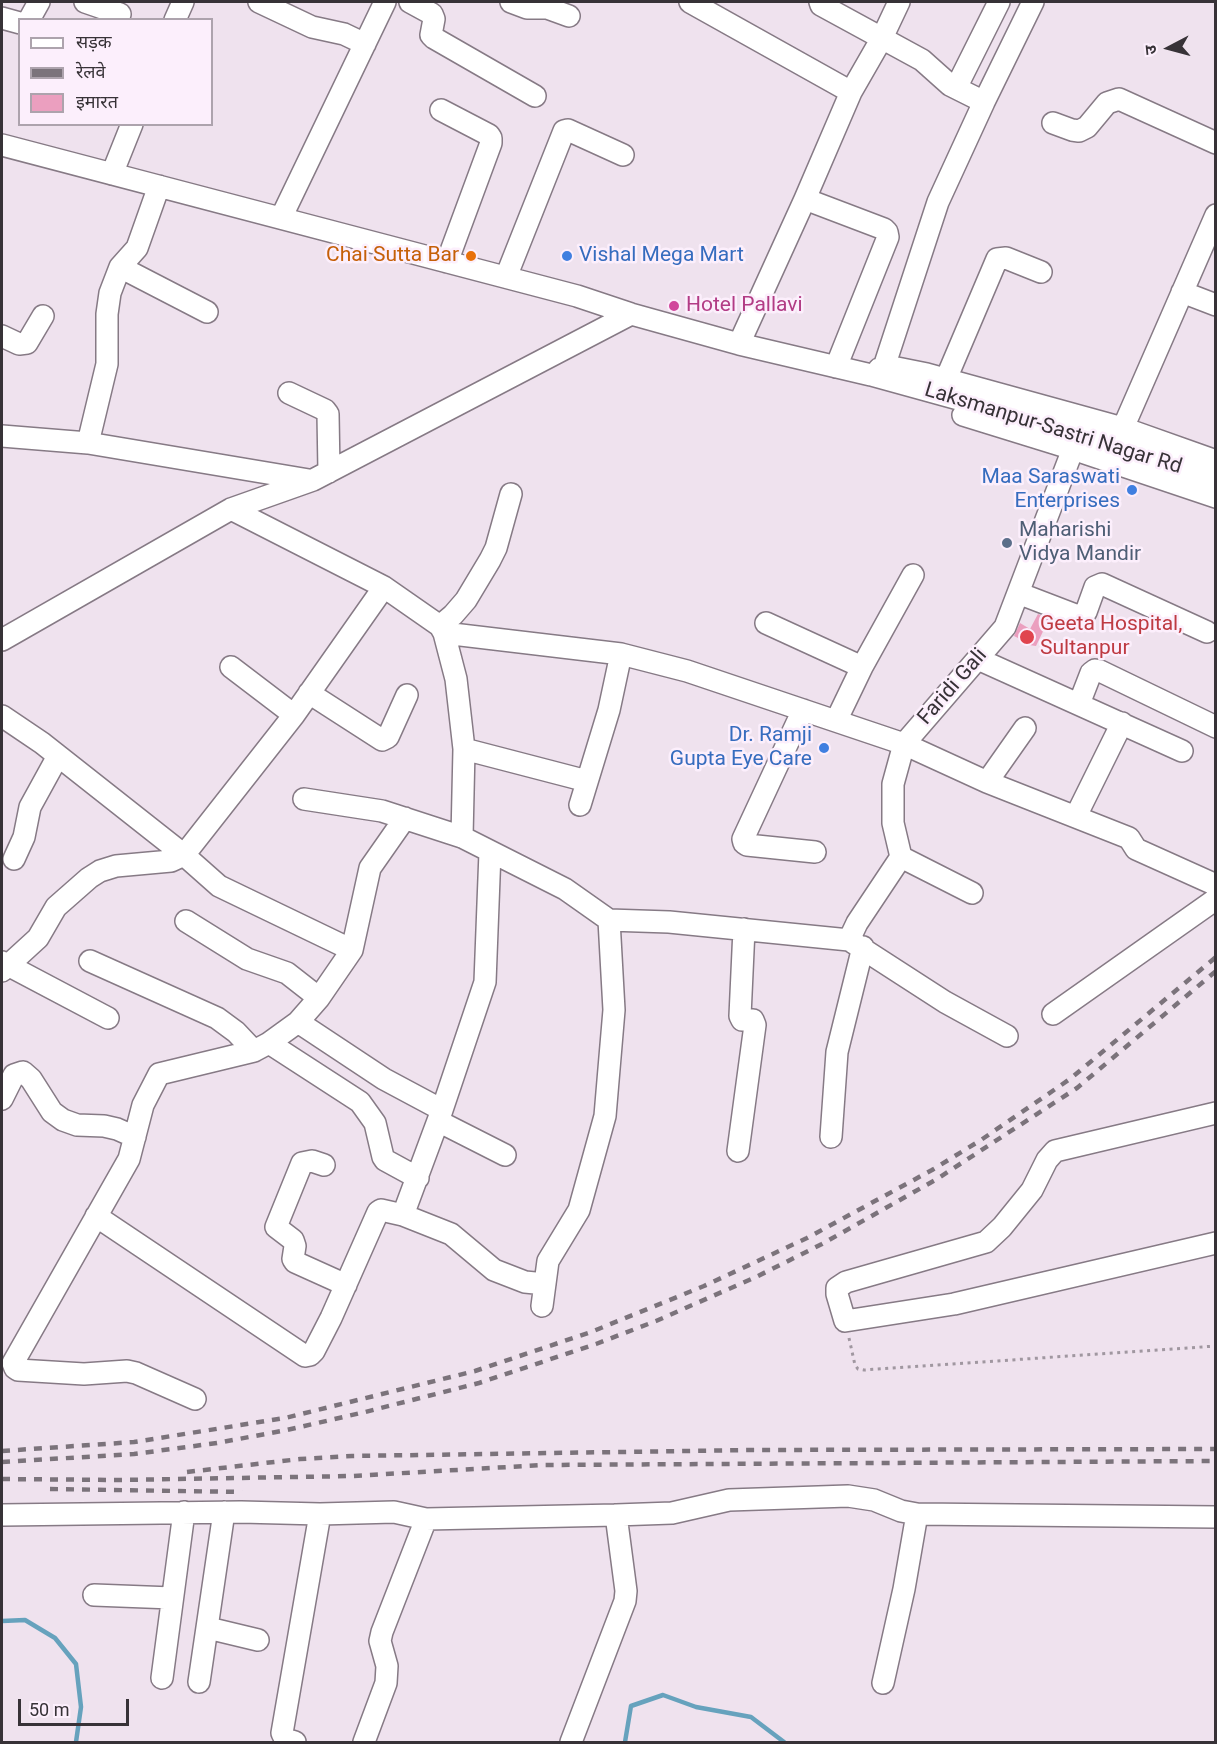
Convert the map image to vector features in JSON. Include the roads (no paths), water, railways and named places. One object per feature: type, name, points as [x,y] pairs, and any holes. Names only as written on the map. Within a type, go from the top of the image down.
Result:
[{"type":"street","points":[[30,18],[39,2]]},
{"type":"street","points":[[85,2],[120,14]]},
{"type":"street","points":[[176,18],[183,2]]},
{"type":"street","points":[[259,2],[312,27],[344,34],[365,44]]},
{"type":"street","points":[[281,218],[385,2]]},
{"type":"street","points":[[410,2],[432,14],[434,19],[431,35],[434,38],[535,96]]},
{"type":"street","points":[[511,2],[527,8],[547,8],[569,16]]},
{"type":"street","points":[[690,2],[850,92]]},
{"type":"street","points":[[820,2],[821,6],[922,60],[944,81],[984,102]]},
{"type":"street","points":[[739,344],[805,200],[850,92],[882,38],[899,2]]},
{"type":"street","points":[[956,88],[999,2]]},
{"type":"street","points":[[1033,2],[938,202],[882,374],[876,386],[886,394],[1072,449],[1215,497]]},
{"type":"street","points":[[2,18],[18,22]]},
{"type":"street","points":[[1053,123],[1072,130],[1079,130],[1087,127],[1107,103],[1119,99],[1215,143]]},
{"type":"street","points":[[441,110],[491,138],[447,262]]},
{"type":"street","points":[[112,174],[131,126]]},
{"type":"street","points":[[506,277],[564,131],[568,130],[623,155]]},
{"type":"street","points":[[2,145],[577,296],[631,314],[739,344],[836,367],[882,374],[927,374],[1123,428],[1215,461]]},
{"type":"street","points":[[88,443],[107,364],[108,303],[120,267],[137,248],[159,186]]},
{"type":"street","points":[[805,200],[884,229],[888,237],[836,367]]},
{"type":"street","points":[[1123,428],[1215,215]]},
{"type":"street","points":[[946,379],[997,259],[1006,258],[1041,272]]},
{"type":"street","points":[[120,267],[207,312]]},
{"type":"street","points":[[1182,292],[1215,305]]},
{"type":"street","points":[[2,640],[231,509],[321,476],[631,314]]},
{"type":"street","points":[[2,336],[19,344],[27,343],[43,316]]},
{"type":"street","name":"Laksmanpur-Sastri Nagar Rd","points":[[882,374],[1074,431],[1215,478]]},
{"type":"street","points":[[289,393],[325,410],[328,414],[321,476]]},
{"type":"street","points":[[2,436],[88,443],[321,476]]},
{"type":"street","name":"Faridi Gali","points":[[901,856],[893,823],[893,784],[904,744],[1005,627],[1072,449]]},
{"type":"street","points":[[442,629],[466,600],[496,549],[511,494]]},
{"type":"street","points":[[231,509],[384,587],[442,629],[621,654],[687,671],[904,744],[987,782],[1129,838],[1136,849],[1215,885]]},
{"type":"street","points":[[836,722],[862,668],[913,575]]},
{"type":"street","points":[[1018,592],[1078,616],[1086,612],[1095,587],[1102,584],[1207,632]]},
{"type":"street","points":[[108,1018],[3,966],[38,938],[56,907],[100,871],[116,866],[171,861],[184,855],[294,715],[384,587]]},
{"type":"street","points":[[766,623],[862,668]]},
{"type":"street","points":[[442,629],[456,679],[464,749],[462,837]]},
{"type":"street","points":[[580,805],[609,710],[621,654]]},
{"type":"street","points":[[978,659],[1182,751]]},
{"type":"street","points":[[231,668],[294,715]]},
{"type":"street","points":[[1079,704],[1091,673],[1095,670],[1215,727]]},
{"type":"street","points":[[309,693],[382,740],[388,737],[407,695]]},
{"type":"street","points":[[803,710],[743,838],[747,845],[815,852]]},
{"type":"street","points":[[2,716],[58,756],[184,855],[219,886],[352,950]]},
{"type":"street","points":[[1076,816],[1122,723]]},
{"type":"street","points":[[987,782],[1025,728]]},
{"type":"street","points":[[464,749],[587,781]]},
{"type":"street","points":[[14,860],[24,837],[30,807],[58,756]]},
{"type":"street","points":[[304,799],[382,811],[462,837],[564,889],[609,920],[669,922],[744,929],[856,944],[945,1002],[1007,1036]]},
{"type":"street","points":[[195,1399],[144,1376],[127,1371],[84,1374],[18,1370],[13,1363],[129,1159],[143,1106],[159,1074],[261,1047],[298,1022],[319,998],[352,950],[370,868],[405,818]]},
{"type":"street","points":[[403,1215],[440,1116],[485,982],[490,852]]},
{"type":"street","points":[[831,1137],[837,1052],[856,944],[857,923],[901,856],[972,892]]},
{"type":"street","points":[[1053,1014],[1215,899]]},
{"type":"street","points":[[542,1306],[548,1260],[579,1210],[605,1116],[614,1010],[609,920]]},
{"type":"street","points":[[186,921],[248,959],[287,973],[319,998]]},
{"type":"street","points":[[738,1151],[755,1025],[753,1020],[742,1020],[740,1016],[744,929]]},
{"type":"street","points":[[90,961],[217,1018],[261,1047],[360,1102],[375,1123],[385,1160],[418,1178]]},
{"type":"street","points":[[298,1022],[440,1116],[506,1155]]},
{"type":"street","points":[[2,1099],[6,1076],[19,1072],[28,1075],[52,1112],[70,1124],[110,1127],[135,1137]]},
{"type":"street","points":[[1215,1113],[1055,1151],[1047,1160],[1032,1190],[1002,1227],[986,1242],[841,1284],[837,1288],[837,1294],[845,1321],[954,1304],[1215,1243]]},
{"type":"street","points":[[324,1165],[312,1161],[302,1163],[276,1227],[295,1243],[293,1260],[295,1262],[346,1285]]},
{"type":"street","points":[[96,1216],[305,1356],[314,1351],[378,1212],[386,1210],[403,1215],[451,1234],[494,1270],[525,1282],[545,1284]]},
{"type":"street","points":[[2,1515],[394,1512],[426,1519],[616,1515],[672,1513],[736,1499],[848,1496],[874,1500],[901,1511],[917,1514],[1215,1517]]},
{"type":"street","points":[[162,1678],[184,1512]]},
{"type":"street","points":[[199,1682],[224,1512]]},
{"type":"street","points":[[295,1743],[285,1739],[282,1733],[320,1514]]},
{"type":"street","points":[[883,1683],[904,1589],[917,1514]]},
{"type":"street","points":[[571,1743],[612,1630],[626,1601],[616,1515]]},
{"type":"street","points":[[364,1743],[386,1683],[387,1666],[380,1641],[382,1632],[426,1519]]},
{"type":"street","points":[[94,1595],[172,1598]]},
{"type":"street","points":[[208,1628],[258,1640]]},
{"type":"waterway","points":[[2,1621],[25,1620],[55,1638],[76,1664],[81,1707],[76,1742]]},
{"type":"waterway","points":[[625,1742],[631,1706],[663,1695],[696,1707],[751,1717],[784,1742]]},
{"type":"railway","points":[[2,1451],[134,1442],[285,1418],[475,1371],[591,1332],[704,1286],[807,1238],[932,1170],[981,1140],[1070,1079],[1216,957]]},
{"type":"railway","points":[[2,1462],[134,1454],[217,1443],[287,1430],[479,1383],[596,1344],[656,1321],[756,1277],[822,1244],[937,1179],[1077,1088],[1216,971]]},
{"type":"railway","points":[[187,1472],[300,1459],[352,1456],[752,1450],[1216,1449]]},
{"type":"railway","points":[[2,1479],[119,1480],[352,1476],[543,1465],[1216,1461]]},
{"type":"railway","points":[[50,1489],[242,1492]]},
{"type":"place","name":"Chai Sutta Bar","points":[[471,256]]},
{"type":"place","name":"Vishal Mega Mart","points":[[567,256]]},
{"type":"place","name":"Hotel Pallavi","points":[[674,306]]},
{"type":"place","name":"Maa Saraswati Enterprises","points":[[1132,490]]},
{"type":"place","name":"Maharishi Vidya Mandir","points":[[1007,543]]},
{"type":"place","name":"Geeta Hospital, Sultanpur","points":[[1027,637]]},
{"type":"place","name":"Dr. Ramji Gupta Eye Care","points":[[824,748]]}]
